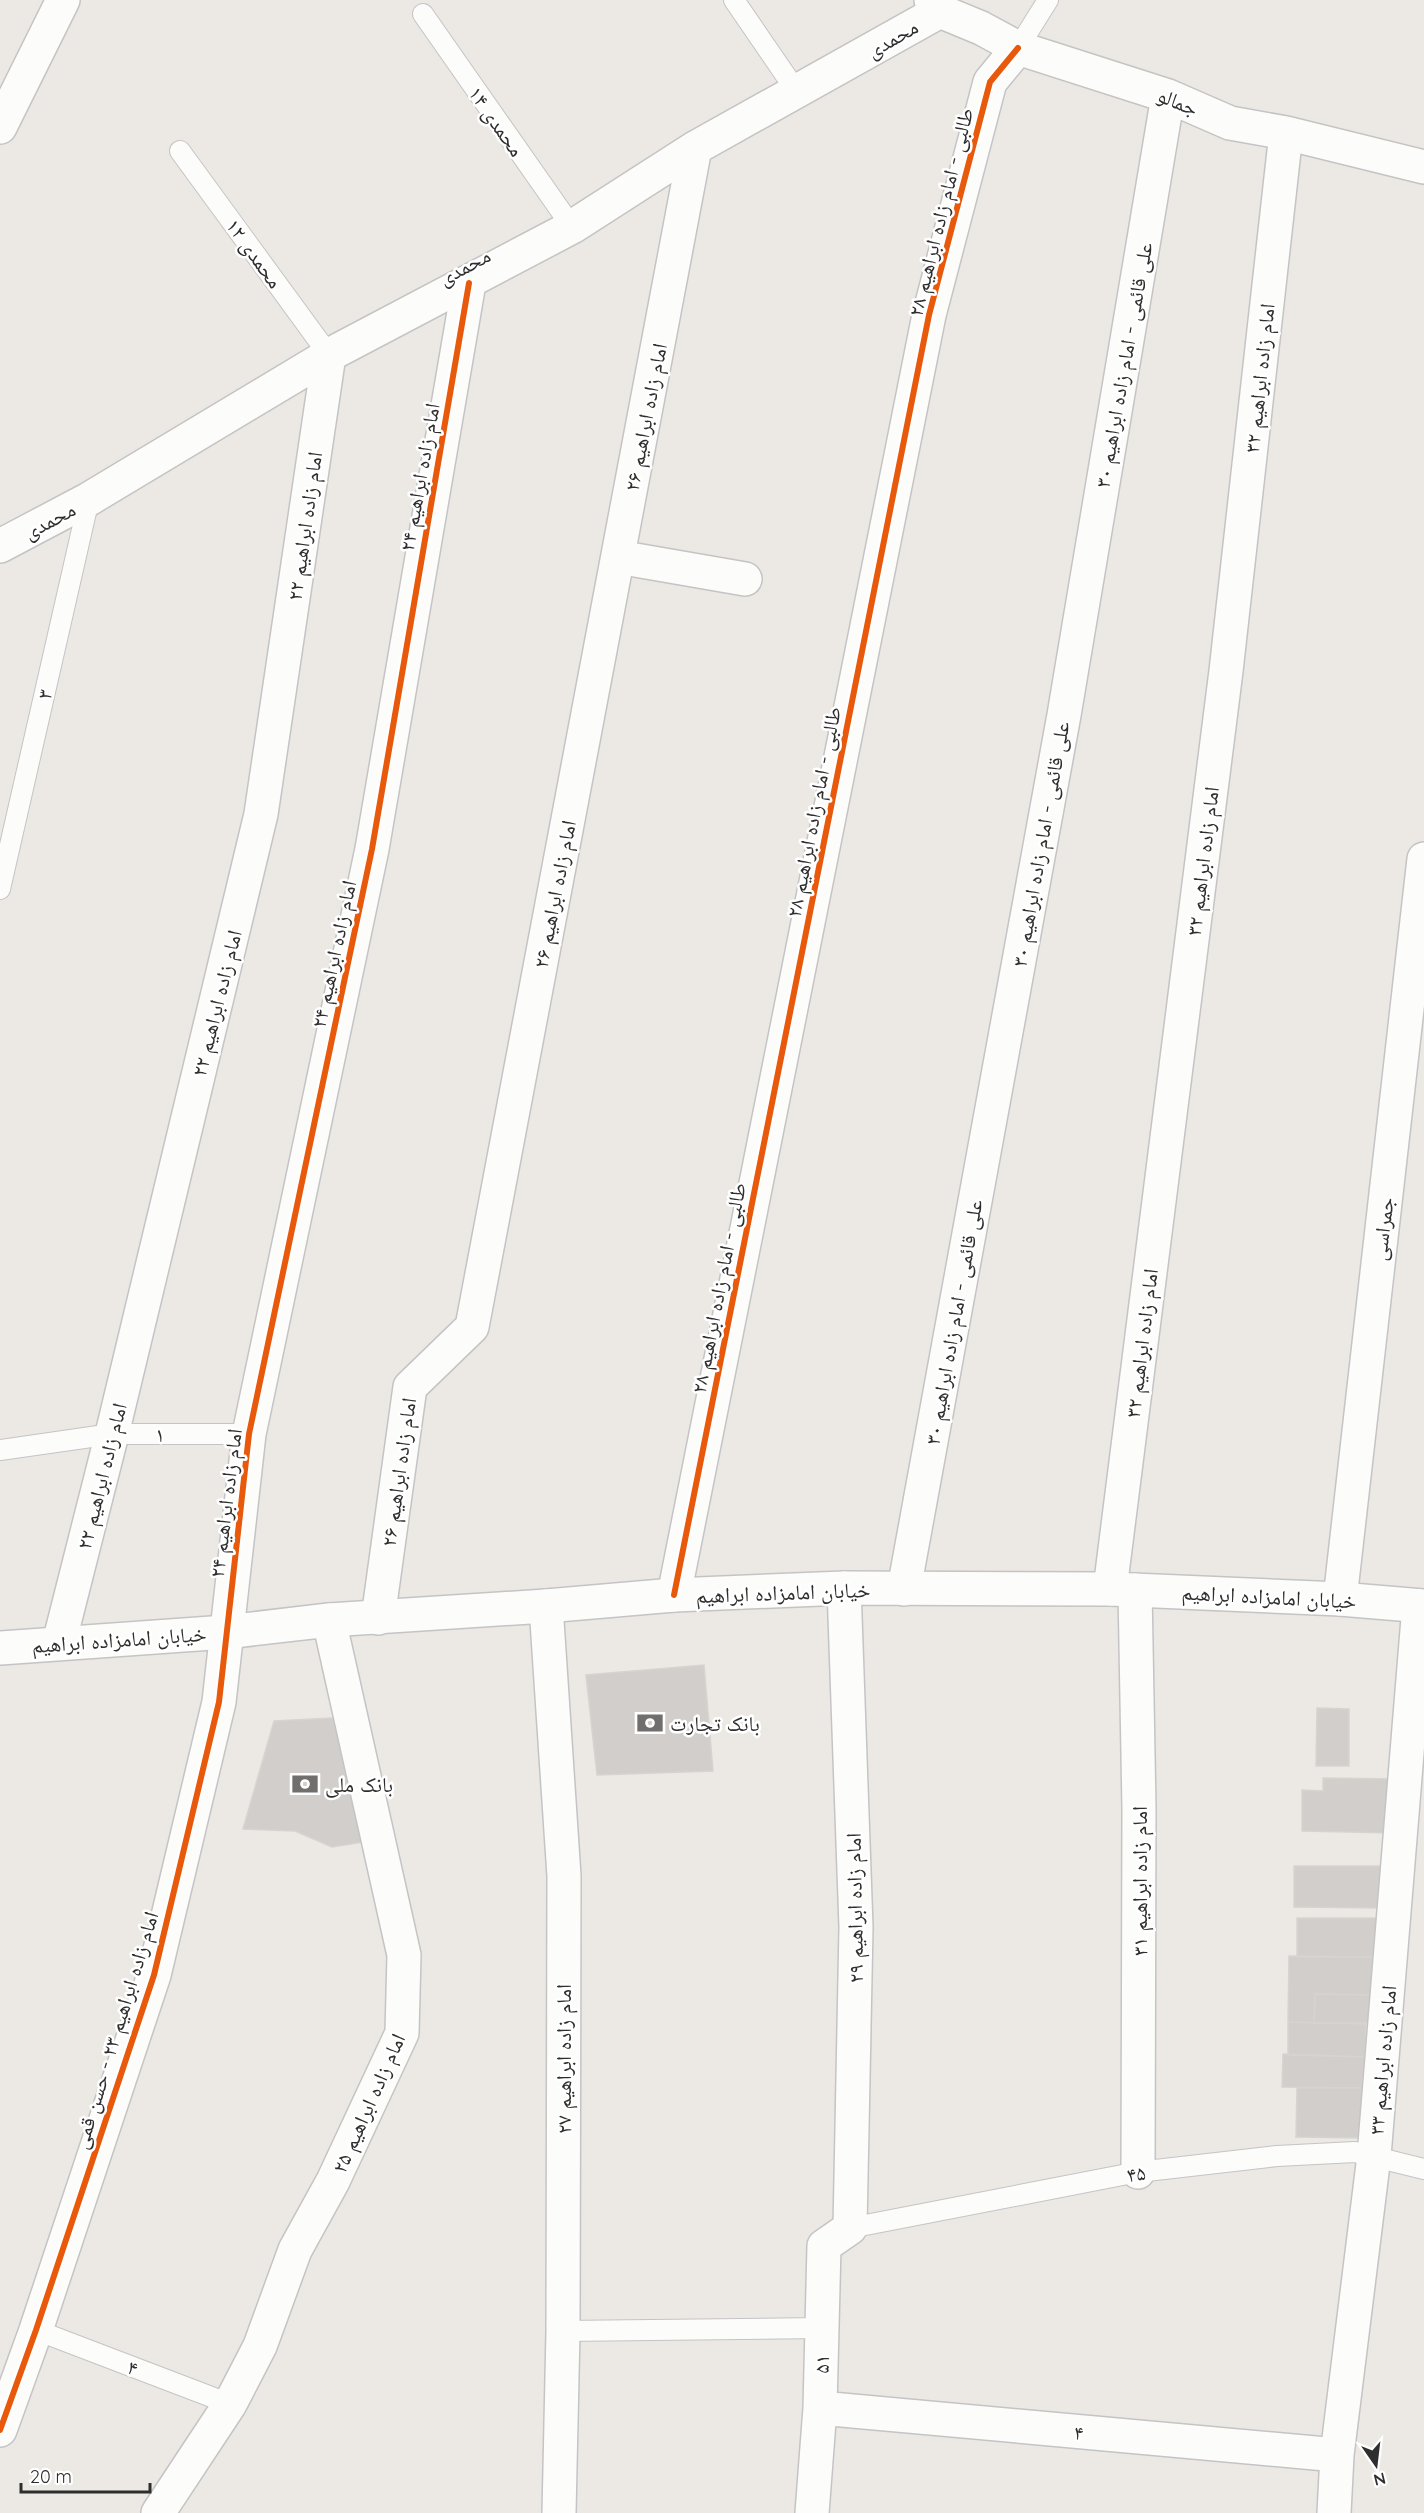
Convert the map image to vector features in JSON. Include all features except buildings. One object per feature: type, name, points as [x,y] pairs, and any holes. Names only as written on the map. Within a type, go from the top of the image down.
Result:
[{"type":"street","points":[[0,127],[63,0]]},
{"type":"street","name":"محمدی","points":[[0,546],[89,499],[329,355],[572,227],[695,148],[797,92],[936,5]]},
{"type":"street","name":"جمالو","points":[[936,5],[1018,48],[1168,96],[1230,123],[1286,133],[1424,167]]},
{"type":"street","name":"طالبی - امام زاده ابراهیم ۲۸","points":[[674,1595],[929,315],[990,82],[1018,48]]},
{"type":"street","name":"علی قائمی - امام زاده ابراهیم ۳۰","points":[[904,1589],[1064,715],[1168,96]]},
{"type":"street","name":"امام زاده ابراهیم ۳۲","points":[[1123,1589],[1286,133]]},
{"type":"street","name":"امام زاده ابراهیم ۲۶","points":[[378,1618],[410,1387],[472,1327],[695,148]]},
{"type":"street","name":"امام زاده ابراهیم ۲۴","points":[[226,1632],[249,1434],[372,849],[469,283]]},
{"type":"street","name":"امام زاده ابراهیم ۲۲","points":[[59,1643],[112,1434],[261,814],[329,355]]},
{"type":"street","points":[[618,556],[745,579]]},
{"type":"street","name":"جمراسی","points":[[1340,1599],[1424,859]]},
{"type":"street","name":"خیابان امامزاده ابراهیم","points":[[0,1648],[226,1632],[329,1620],[674,1595],[844,1588],[1123,1589],[1340,1599],[1421,1606]]},
{"type":"street","name":"امام زاده ابراهیم ۲۹","points":[[844,1588],[856,1927],[850,2228]]},
{"type":"street","name":"امام زاده ابراهیم ۳۱","points":[[1123,1589],[1139,1809],[1138,2172]]},
{"type":"street","name":"امام زاده ابراهیم ۲۷","points":[[546,1606],[564,1876],[563,2331],[559,2513]]},
{"type":"street","name":"امام زاده ابراهیم ۳۳","points":[[1334,2513],[1337,2455],[1374,2157],[1421,1606]]},
{"type":"street","name":"امام زاده ابراهیم ۲۵","points":[[158,2513],[230,2404],[260,2346],[295,2250],[333,2181],[402,2033],[404,1954],[329,1620]]},
{"type":"street","name":"امام زاده ابراهیم ۲۳ - حسن قمی","points":[[0,2430],[36,2330],[154,1974],[219,1702],[226,1632]]},
{"type":"street","name":"۵۱","points":[[812,2513],[820,2408],[824,2246],[850,2228]]},
{"type":"street","name":"۴","points":[[820,2408],[1337,2455]]},
{"type":"lane","points":[[734,0],[797,92]]},
{"type":"lane","points":[[1018,48],[1048,0]]},
{"type":"lane","name":"محمدی ۱۴","points":[[423,14],[572,227]]},
{"type":"lane","name":"محمدی ۱۲","points":[[180,151],[329,355]]},
{"type":"lane","name":"۳","points":[[0,889],[89,499]]},
{"type":"lane","name":"۱","points":[[0,1450],[112,1434],[249,1434]]},
{"type":"lane","name":"۴۵","points":[[850,2228],[1138,2172],[1277,2156],[1355,2152],[1424,2169]]},
{"type":"lane","points":[[563,2331],[822,2328]]},
{"type":"lane","name":"۴","points":[[36,2330],[230,2404]]},
{"type":"cycle path","points":[[674,1595],[929,315],[990,82],[1018,48]]},
{"type":"cycle path","points":[[0,2430],[36,2330],[154,1975],[219,1702],[249,1434],[372,849],[469,283]]},
{"type":"place","name":"بانک تجارت","points":[[650,1723]]},
{"type":"place","name":"بانک ملی","points":[[305,1784]]}]
